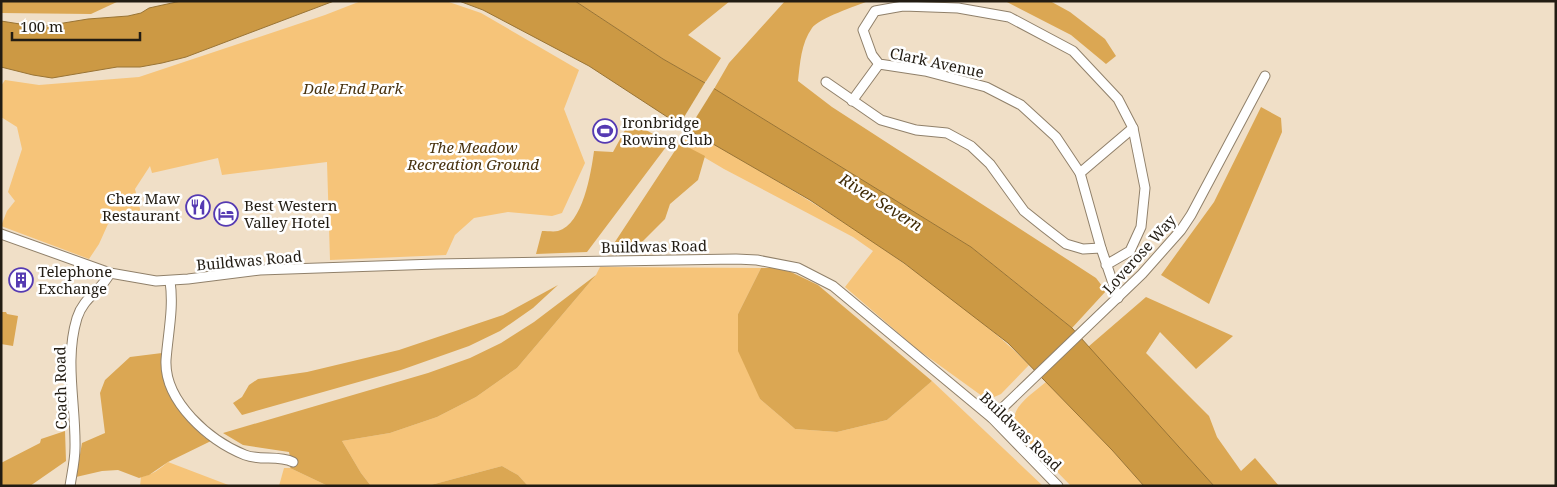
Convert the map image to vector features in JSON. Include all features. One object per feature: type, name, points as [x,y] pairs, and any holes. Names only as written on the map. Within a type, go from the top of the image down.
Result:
[{"type":"street","name":"Clark Avenue","points":[[1106,265],[1130,251],[1142,227],[1145,188],[1133,128],[1118,99],[1073,51],[1009,17],[958,8],[903,6],[875,11],[863,30],[872,55],[880,64],[925,71],[986,86],[1021,105],[1056,137],[1080,173],[1106,265],[1118,298]]},
{"type":"street","points":[[852,101],[880,64]]},
{"type":"street","name":"Loverose Way","points":[[992,418],[1118,298],[1181,230],[1191,215],[1265,76]]},
{"type":"street","points":[[826,82],[881,120],[916,130],[947,132],[971,146],[990,164],[1024,211],[1044,227],[1066,244],[1083,250],[1101,248]]},
{"type":"street","points":[[1080,173],[1133,128]]},
{"type":"street","name":"Buildwas Road","points":[[1,234],[110,273],[170,281],[260,270],[436,264],[736,259],[757,260],[798,268],[832,286],[992,418],[1058,486]]},
{"type":"street","name":"Coach Road","points":[[70,486],[75,449],[71,391],[73,334],[81,306],[104,284],[110,273]]},
{"type":"street","points":[[170,281],[173,300],[166,362],[171,387],[179,401],[206,433],[233,450],[252,457],[288,457]]},
{"type":"green space","name":"Dale End Park","points":[[361,1],[446,1],[481,13],[579,70],[564,109],[585,163],[562,213],[552,216],[508,212],[474,218],[455,235],[446,255],[330,260],[327,162],[222,175],[218,158],[152,173],[150,166],[135,189],[141,213],[114,220],[108,224],[99,244],[89,259],[1,226],[7,211],[15,201],[8,192],[22,149],[17,127],[1,117],[1,86],[5,80],[39,85],[139,77],[325,15]]},
{"type":"green space","points":[[688,130],[788,188],[853,229],[917,273],[1010,346],[1029,365],[1001,394],[992,398],[982,396],[917,349],[845,287],[873,251],[853,237],[724,169],[680,143]]},
{"type":"green space","points":[[600,267],[761,268],[738,314],[760,399],[795,429],[837,432],[887,420],[932,381],[1043,486],[528,486],[518,475],[502,466],[427,486],[371,486],[342,441],[390,433],[437,417],[476,397],[517,368],[596,275]]},
{"type":"green space","points":[[1046,382],[1144,486],[1071,486],[1019,433],[1014,418],[1016,411],[1026,398]]},
{"type":"green space","points":[[168,462],[231,486],[140,486],[141,477],[149,475]]},
{"type":"green space","points":[[284,468],[290,468],[328,486],[279,486]]},
{"type":"shaded area","points":[[1,1],[119,1],[91,14],[1,13]]},
{"type":"shaded area","points":[[575,1],[730,1],[688,35],[721,58],[705,83],[663,59]]},
{"type":"shaded area","points":[[785,1],[869,1],[830,17],[812,28],[803,47],[798,81],[832,107],[1096,278],[1106,291],[1072,328],[971,247],[714,89],[729,63]]},
{"type":"shaded area","points":[[1005,1],[1050,1],[1070,12],[1105,39],[1116,56],[1106,64],[1071,35]]},
{"type":"shaded area","points":[[1261,107],[1281,118],[1282,132],[1209,304],[1161,275],[1214,202]]},
{"type":"shaded area","points":[[630,121],[669,143],[587,252],[536,254],[542,231],[558,231],[574,219],[588,184],[594,151],[613,152]]},
{"type":"shaded area","points":[[680,143],[705,156],[698,180],[670,204],[665,219],[635,249],[609,251]]},
{"type":"shaded area","points":[[761,268],[775,268],[791,272],[818,285],[932,381],[887,420],[837,432],[795,429],[760,399],[738,351],[738,314]]},
{"type":"shaded area","points":[[596,275],[517,368],[476,397],[437,417],[390,433],[342,441],[371,486],[328,486],[290,468],[293,462],[289,452],[243,445],[223,433],[428,373],[470,358],[501,343],[534,322]]},
{"type":"shaded area","points":[[558,285],[533,308],[500,331],[469,346],[401,370],[242,415],[233,403],[242,397],[249,385],[258,379],[307,372],[399,350],[503,315]]},
{"type":"shaded area","points":[[1146,297],[1233,336],[1196,369],[1160,332],[1146,353],[1209,416],[1217,437],[1241,471],[1255,458],[1279,486],[1214,486],[1088,347]]},
{"type":"shaded area","points":[[1,312],[18,316],[13,346],[1,344]]},
{"type":"shaded area","points":[[162,353],[163,372],[186,417],[204,437],[211,441],[168,462],[149,475],[139,478],[118,470],[102,471],[76,477],[82,443],[105,433],[100,393],[105,380],[130,357]]},
{"type":"shaded area","points":[[65,431],[66,461],[30,486],[1,486],[1,463],[40,443],[41,439]]},
{"type":"shaded area","points":[[502,466],[518,475],[528,486],[427,486]]},
{"type":"water","points":[[181,1],[334,1],[186,57],[162,63],[140,67],[117,67],[52,78],[1,67],[1,21],[39,27],[88,19],[128,16],[141,13],[149,8]]},
{"type":"water","name":"River Severn","points":[[459,1],[575,1],[663,59],[971,247],[1072,328],[1214,486],[1144,486],[1112,450],[1008,343],[904,263],[810,200],[675,122],[589,66],[483,10]]},
{"type":"pier","points":[[706,81],[715,87],[687,132],[678,127]]},
{"type":"place","name":"Ironbridge Rowing Club","points":[[605,131]]},
{"type":"place","name":"Chez Maw Restaurant","points":[[198,207]]},
{"type":"place","name":"Best Western Valley Hotel","points":[[226,214]]},
{"type":"place","name":"Telephone Exchange","points":[[21,280]]},
{"type":"park label","name":"The Meadow Recreation Ground","points":[[473,156]]}]
